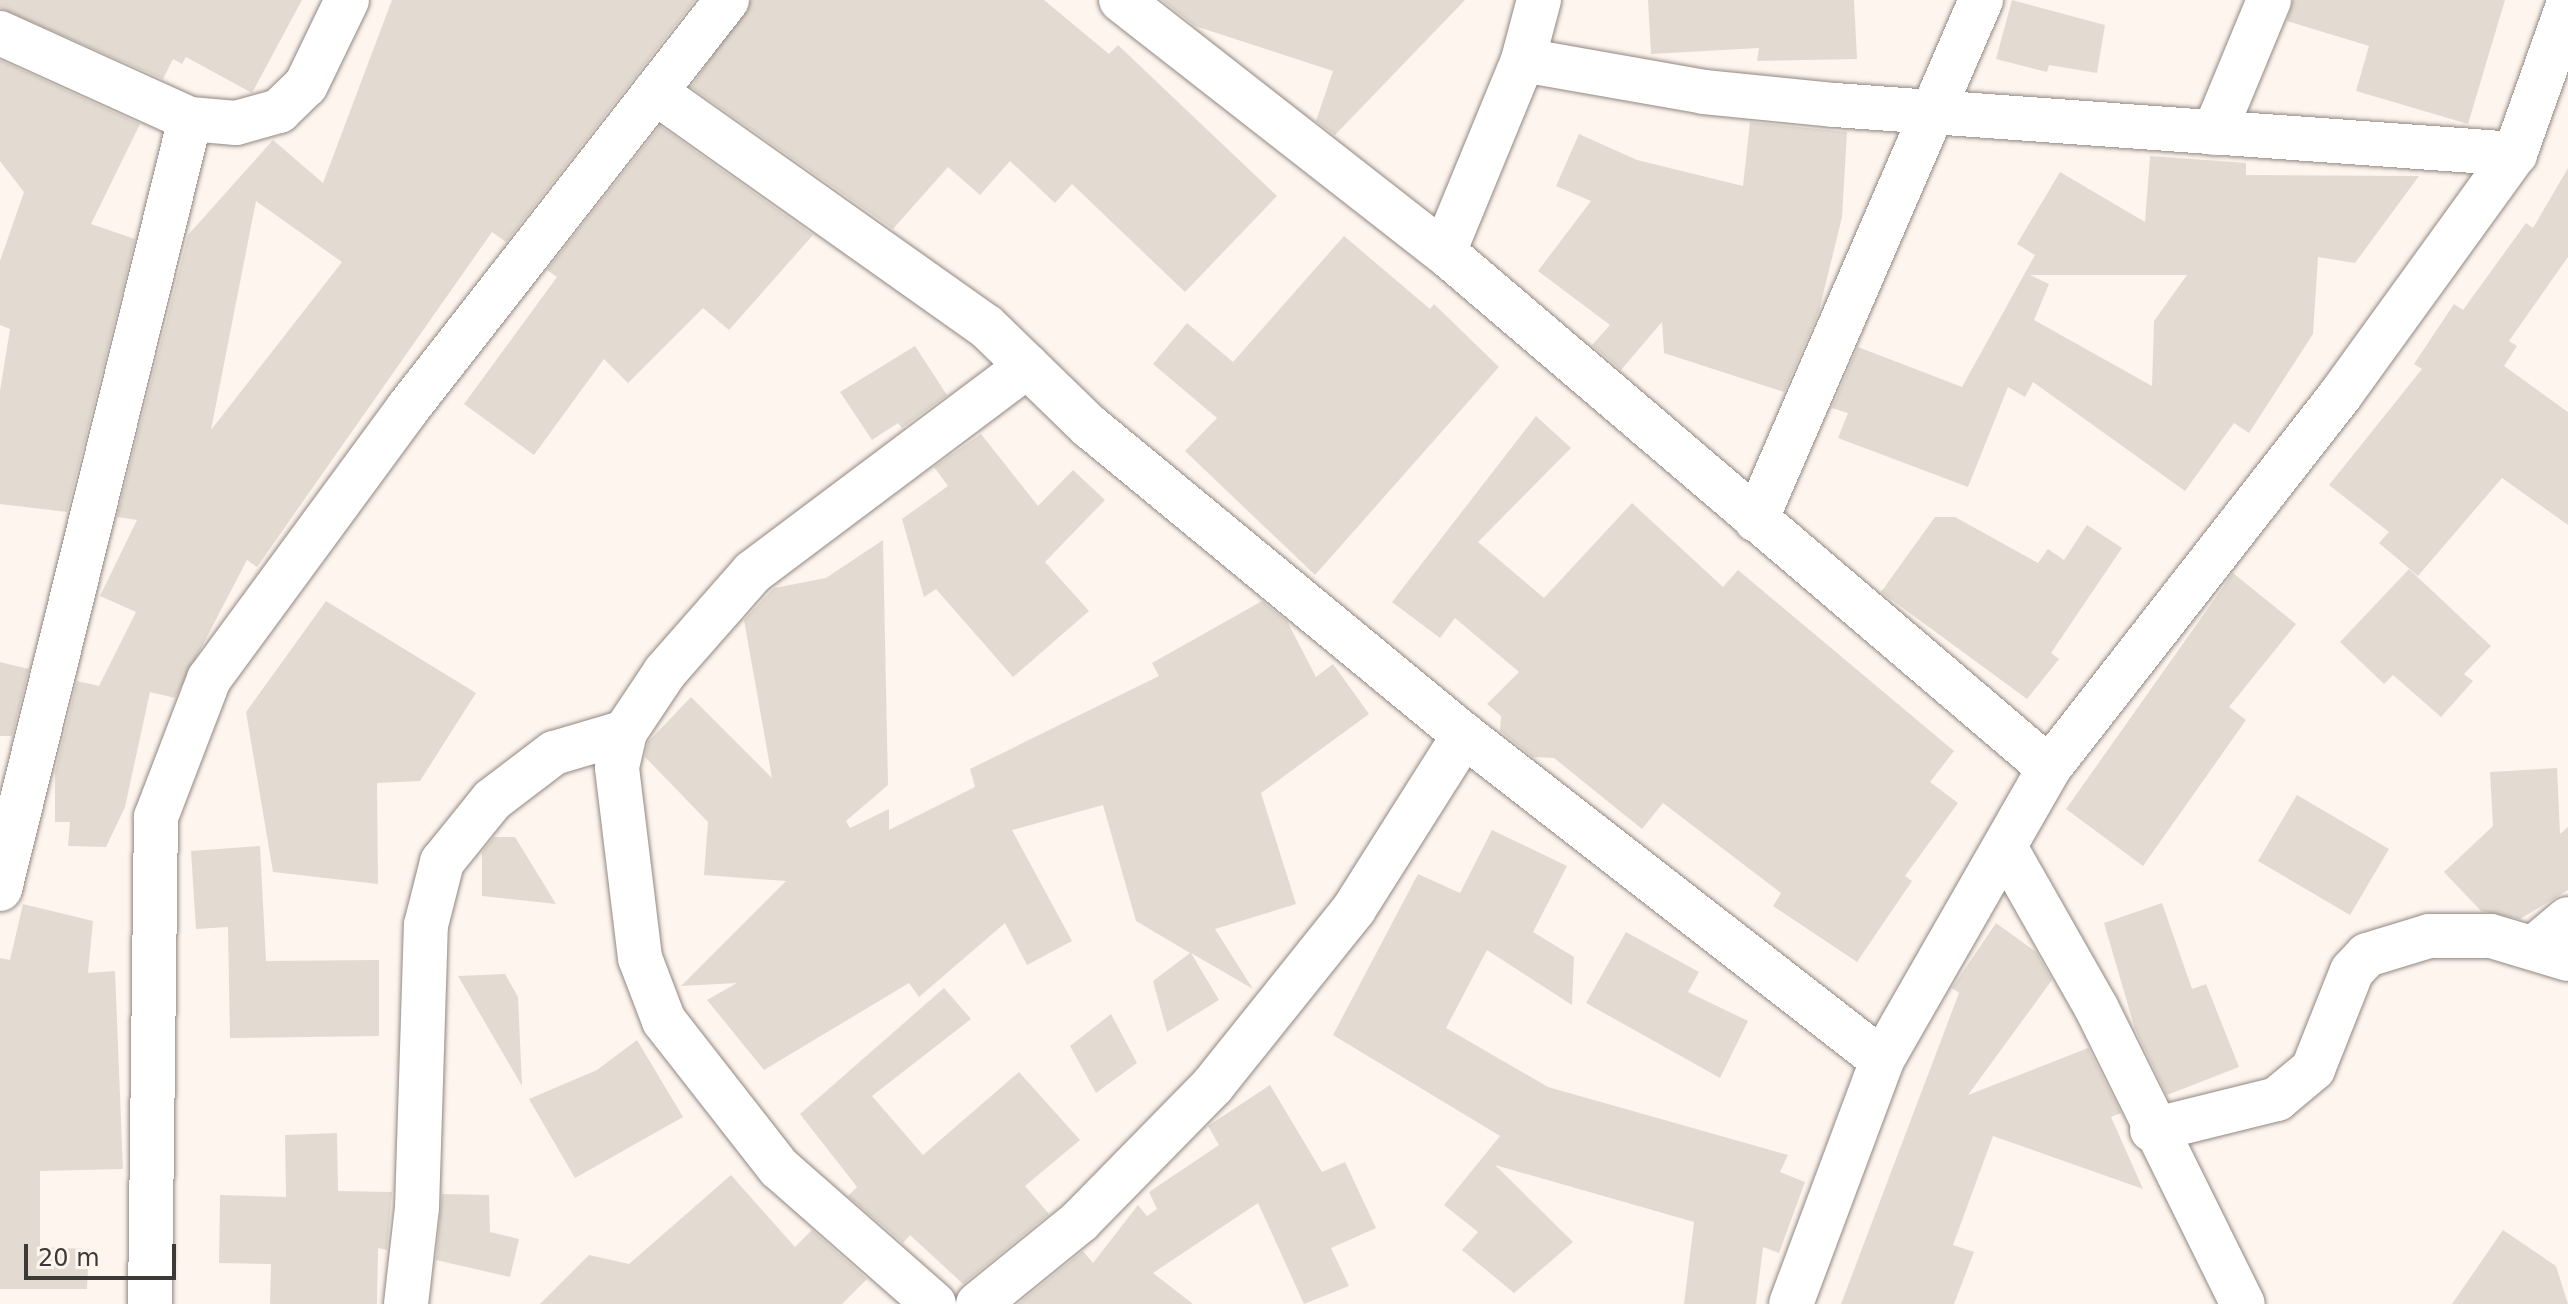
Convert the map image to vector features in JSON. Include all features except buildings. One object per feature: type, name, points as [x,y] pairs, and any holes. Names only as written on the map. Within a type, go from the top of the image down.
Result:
[{"type":"street","points":[[0,33],[190,119],[236,123],[279,111],[306,85],[347,0]]},
{"type":"street","points":[[150,1304],[156,817],[177,755],[209,679],[727,0]]},
{"type":"street","points":[[1121,0],[1444,252],[2049,768]]},
{"type":"street","points":[[1444,252],[1523,60],[1539,0]]},
{"type":"street","points":[[1756,520],[1981,0]]},
{"type":"street","points":[[2214,133],[2269,0]]},
{"type":"street","points":[[1791,1304],[1882,1060],[2049,768],[2341,394],[2515,154],[2568,5]]},
{"type":"street","points":[[1523,60],[1704,92],[2515,154]]},
{"type":"street","points":[[655,92],[774,182],[921,278],[1464,735],[1882,1060]]},
{"type":"street","points":[[0,889],[190,119]]},
{"type":"street","points":[[934,1304],[779,1168],[664,1021],[640,958],[625,863],[617,767],[625,732],[665,672],[753,572],[1027,366]]},
{"type":"street","points":[[406,1304],[418,1194],[426,925],[442,862],[492,800],[554,753],[625,732]]},
{"type":"street","points":[[978,1304],[1080,1221],[1213,1085],[1354,909],[1464,735]]},
{"type":"street","points":[[2005,847],[2096,1007],[2152,1130],[2243,1304]]},
{"type":"street","points":[[2152,1130],[2277,1099],[2313,1069],[2352,971],[2367,955],[2429,936],[2558,941]]}]
